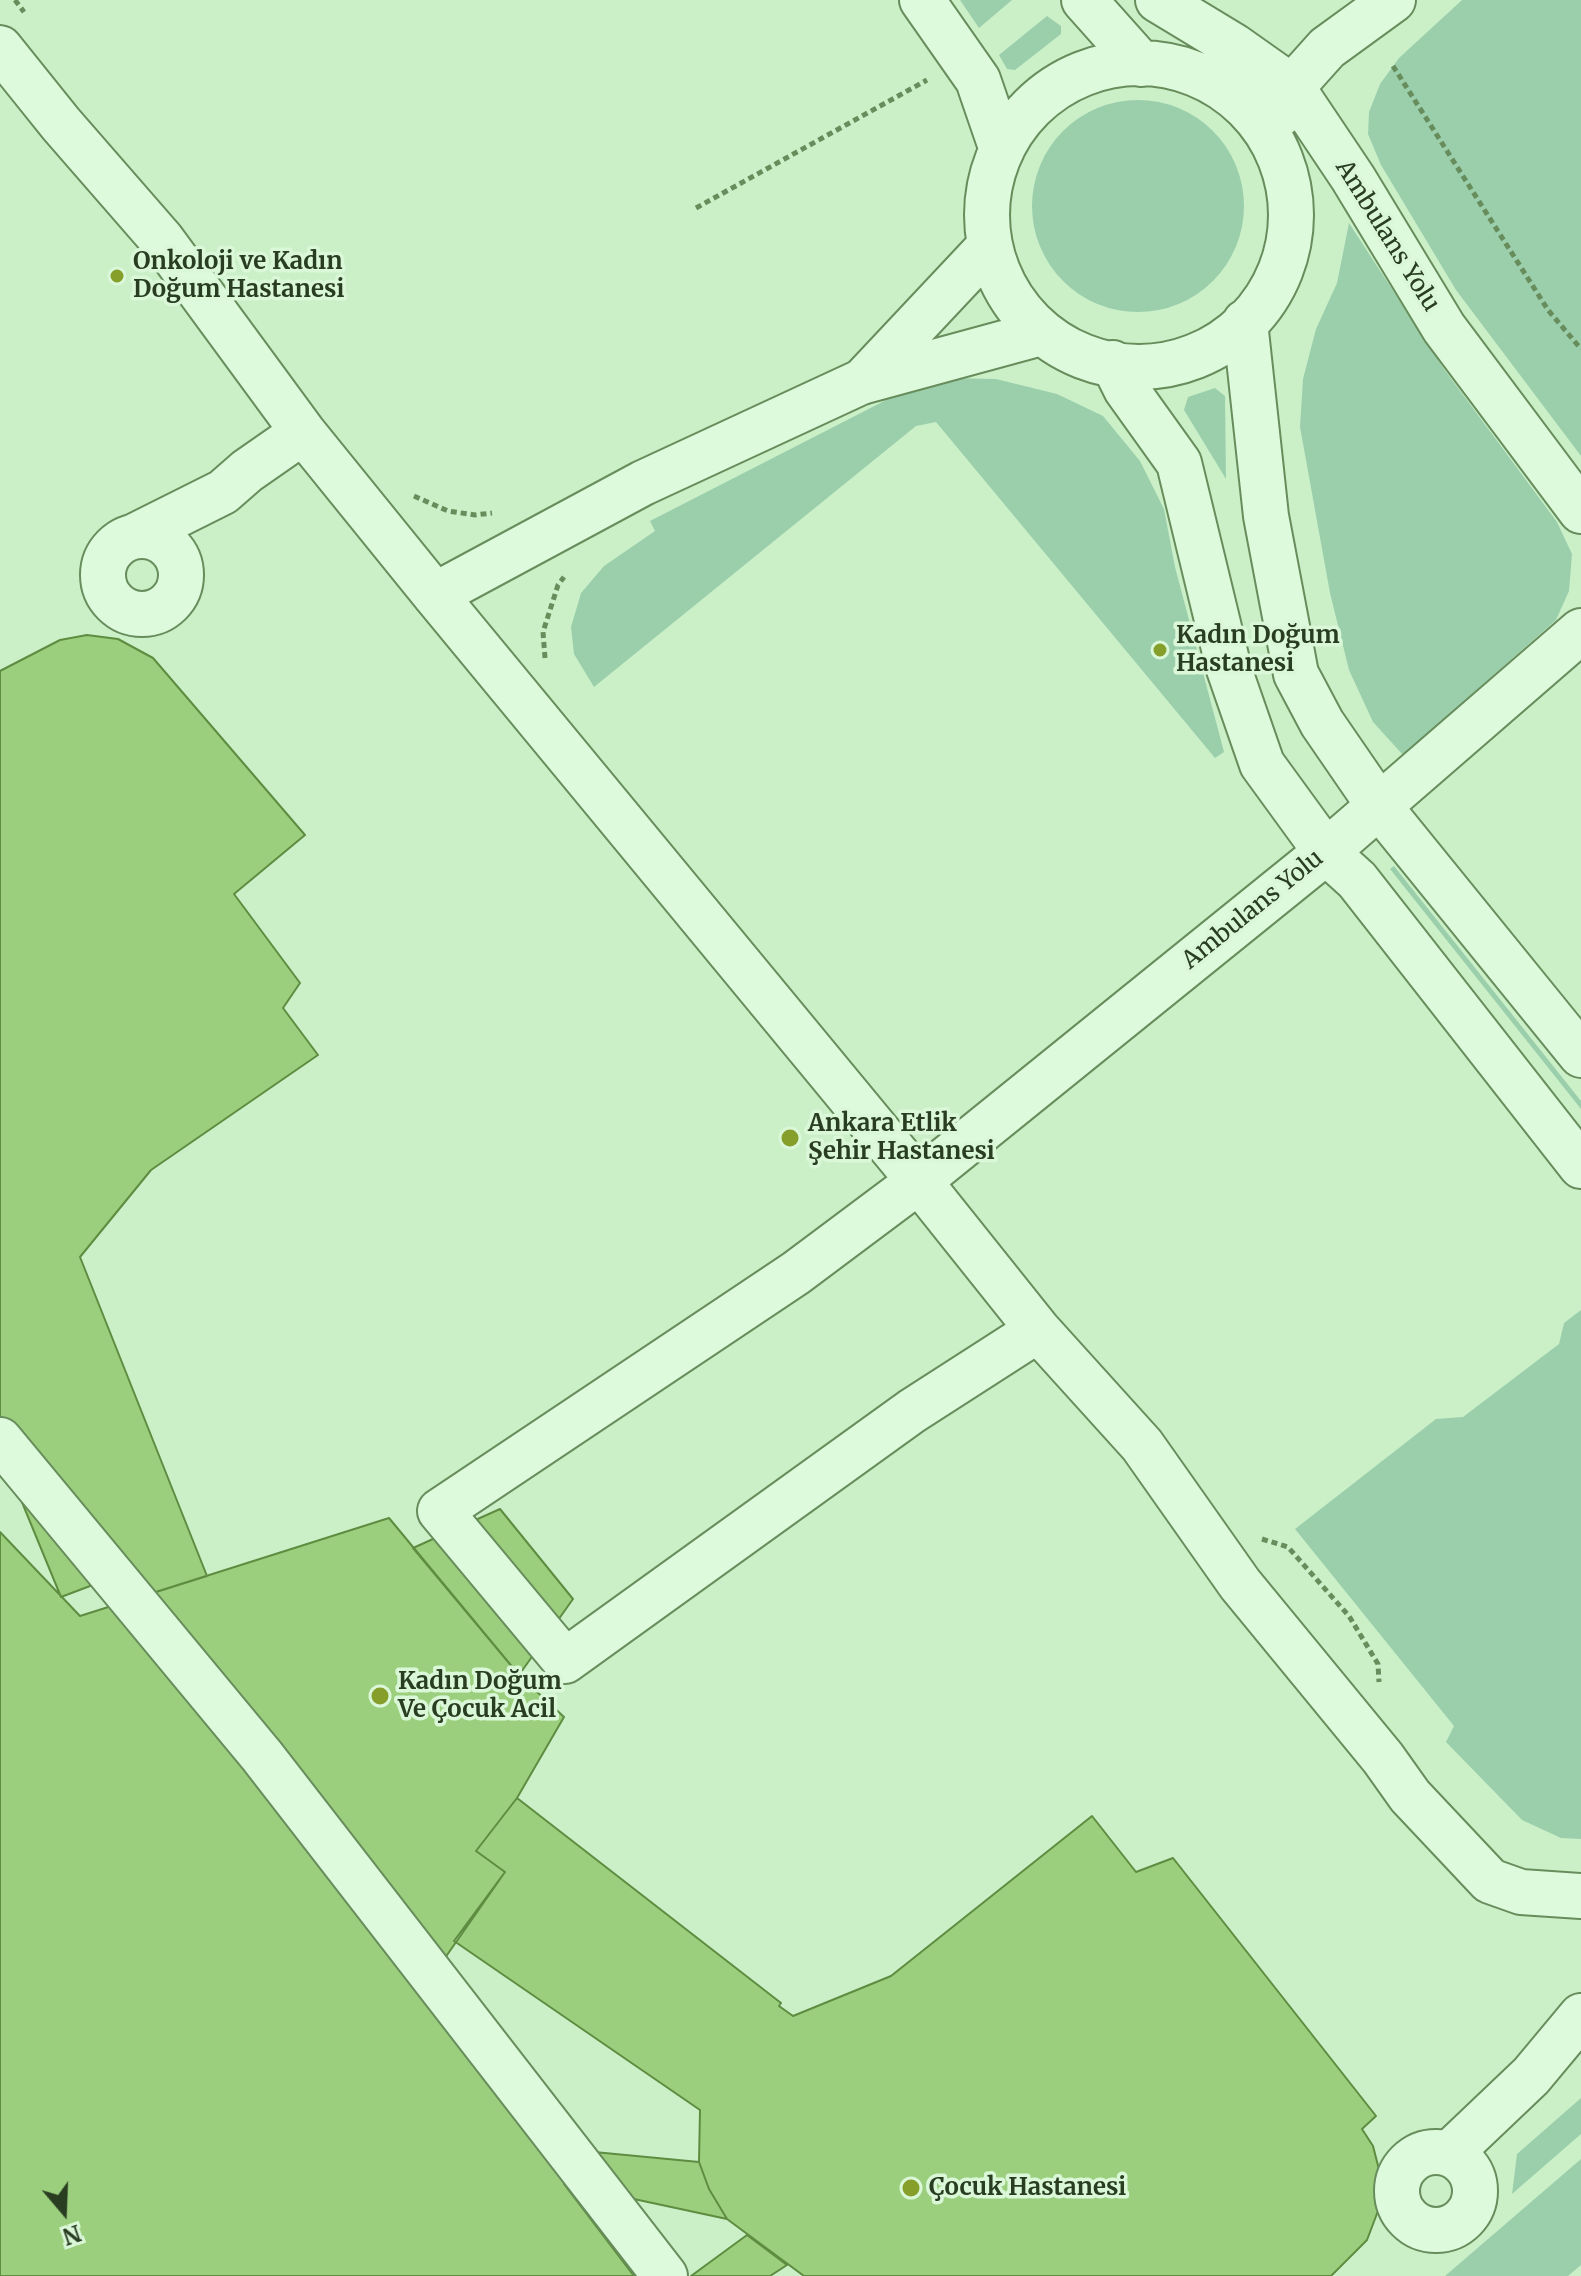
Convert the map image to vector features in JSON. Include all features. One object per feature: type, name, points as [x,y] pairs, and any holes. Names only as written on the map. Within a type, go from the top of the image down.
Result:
[{"type":"lane","points":[[922,0],[966,58],[984,95],[1001,147]]},
{"type":"lane","points":[[1084,0],[1141,64]]},
{"type":"lane","name":"Ambulans Yolu","points":[[1158,0],[1234,46],[1292,87],[1353,178],[1444,328],[1581,511]]},
{"type":"lane","points":[[1271,135],[1292,87],[1327,48],[1393,0]]},
{"type":"lane","points":[[17,36],[61,124],[162,240],[303,432],[1038,1330],[1142,1445],[1240,1584],[1410,1796],[1482,1875],[1521,1892],[1581,1896]]},
{"type":"lane","points":[[1172,65],[1218,84],[1256,115],[1271,135],[1282,158],[1292,206],[1287,256],[1265,301],[1231,337],[1187,360],[1136,367],[1086,358],[1041,333],[1008,295],[986,250],[986,196],[1001,147],[1031,106],[1073,77],[1107,66],[1172,65]]},
{"type":"lane","points":[[861,382],[986,250]]},
{"type":"lane","points":[[1245,322],[1266,516],[1296,674],[1322,723],[1379,806],[1581,1055]]},
{"type":"lane","points":[[435,595],[643,483],[861,382],[1041,333]]},
{"type":"lane","points":[[1113,363],[1126,389],[1179,463],[1229,669],[1262,764],[1326,852],[1357,880],[1581,1166]]},
{"type":"lane","points":[[135,536],[223,492],[303,432]]},
{"type":"lane","name":"Ambulans Yolu","points":[[1038,1330],[912,1411],[565,1661],[440,1511],[796,1273],[919,1181],[1326,852],[1581,631]]},
{"type":"lane","points":[[0,1440],[262,1756],[665,2276]]},
{"type":"lane","points":[[1449,2154],[1531,2076],[1581,2016]]},
{"type":"path","points":[[15,0],[17,36]]},
{"type":"path","points":[[696,208],[966,58]]},
{"type":"path","points":[[1393,66],[1548,310],[1581,349]]},
{"type":"path","points":[[405,490],[426,504],[448,511],[475,515],[506,512]]},
{"type":"path","points":[[547,663],[543,632],[558,585],[573,566]]},
{"type":"path","points":[[1260,1539],[1288,1547],[1349,1616],[1378,1664],[1377,1680],[1383,1694]]},
{"type":"green space","points":[[960,0],[1012,0],[979,28]]},
{"type":"green space","points":[[1462,0],[1581,0],[1581,456],[1456,290],[1381,165],[1368,134],[1369,112],[1380,84],[1399,58]]},
{"type":"green space","points":[[1047,16],[1061,26],[1061,34],[1015,70],[1007,69],[999,55]]},
{"type":"green space","points":[[1138,100],[1179,108],[1213,131],[1236,165],[1244,206],[1236,247],[1213,281],[1179,304],[1138,312],[1097,304],[1063,281],[1040,247],[1032,206],[1040,165],[1063,131],[1097,108]]},
{"type":"green space","points":[[1349,223],[1444,369],[1557,522],[1572,554],[1569,591],[1556,620],[1403,755],[1373,722],[1349,670],[1330,593],[1300,427],[1303,379],[1316,329],[1337,283]]},
{"type":"green space","points":[[949,378],[996,379],[1057,394],[1103,416],[1140,461],[1164,509],[1175,567],[1224,752],[1215,758],[936,422],[916,426],[594,687],[574,654],[571,627],[581,593],[604,566],[655,531],[650,521],[888,399]]},
{"type":"green space","points":[[1215,388],[1225,396],[1226,479],[1184,410],[1188,397]]},
{"type":"green space","points":[[1394,866],[1581,1101],[1581,1109],[1390,869]]},
{"type":"green space","points":[[1581,1310],[1581,1839],[1561,1838],[1522,1820],[1446,1742],[1454,1726],[1295,1529],[1436,1419],[1463,1417],[1559,1344],[1564,1323]]},
{"type":"green space","points":[[1581,2098],[1581,2134],[1512,2194],[1517,2154]]},
{"type":"green space","points":[[1581,2159],[1581,2265],[1568,2276],[1445,2276]]},
{"type":"building","points":[[87,635],[118,639],[153,658],[305,835],[234,894],[300,983],[283,1008],[318,1055],[151,1170],[80,1257],[207,1576],[137,1598],[127,1572],[61,1597],[0,1449],[0,671],[60,640]]},
{"type":"building","points":[[500,1509],[573,1599],[519,1675],[413,1548]]},
{"type":"building","points":[[389,1518],[519,1675],[564,1717],[517,1798],[476,1851],[505,1872],[424,1988],[542,2147],[699,2162],[709,2189],[727,2219],[564,2184],[634,2276],[0,2276],[0,1532],[80,1616]]},
{"type":"building","points":[[517,1798],[781,2003],[779,2006],[793,2016],[891,1976],[1092,1816],[1136,1872],[1173,1858],[1376,2116],[1362,2129],[1373,2146],[1383,2185],[1381,2203],[1367,2240],[1331,2276],[804,2276],[727,2219],[709,2189],[699,2162],[700,2110],[454,1941],[505,1872],[476,1851]]},
{"type":"building","points":[[747,2235],[787,2265],[770,2276],[691,2276]]},
{"type":"place","name":"Onkoloji ve Kadın Doğum Hastanesi","points":[[117,276]]},
{"type":"place","name":"Kadın Doğum Hastanesi","points":[[1160,650]]},
{"type":"place","name":"Ankara Etlik Şehir Hastanesi","points":[[790,1138]]},
{"type":"place","name":"Kadın Doğum Ve Çocuk Acil","points":[[380,1696]]},
{"type":"place","name":"Çocuk Hastanesi","points":[[911,2188]]}]
